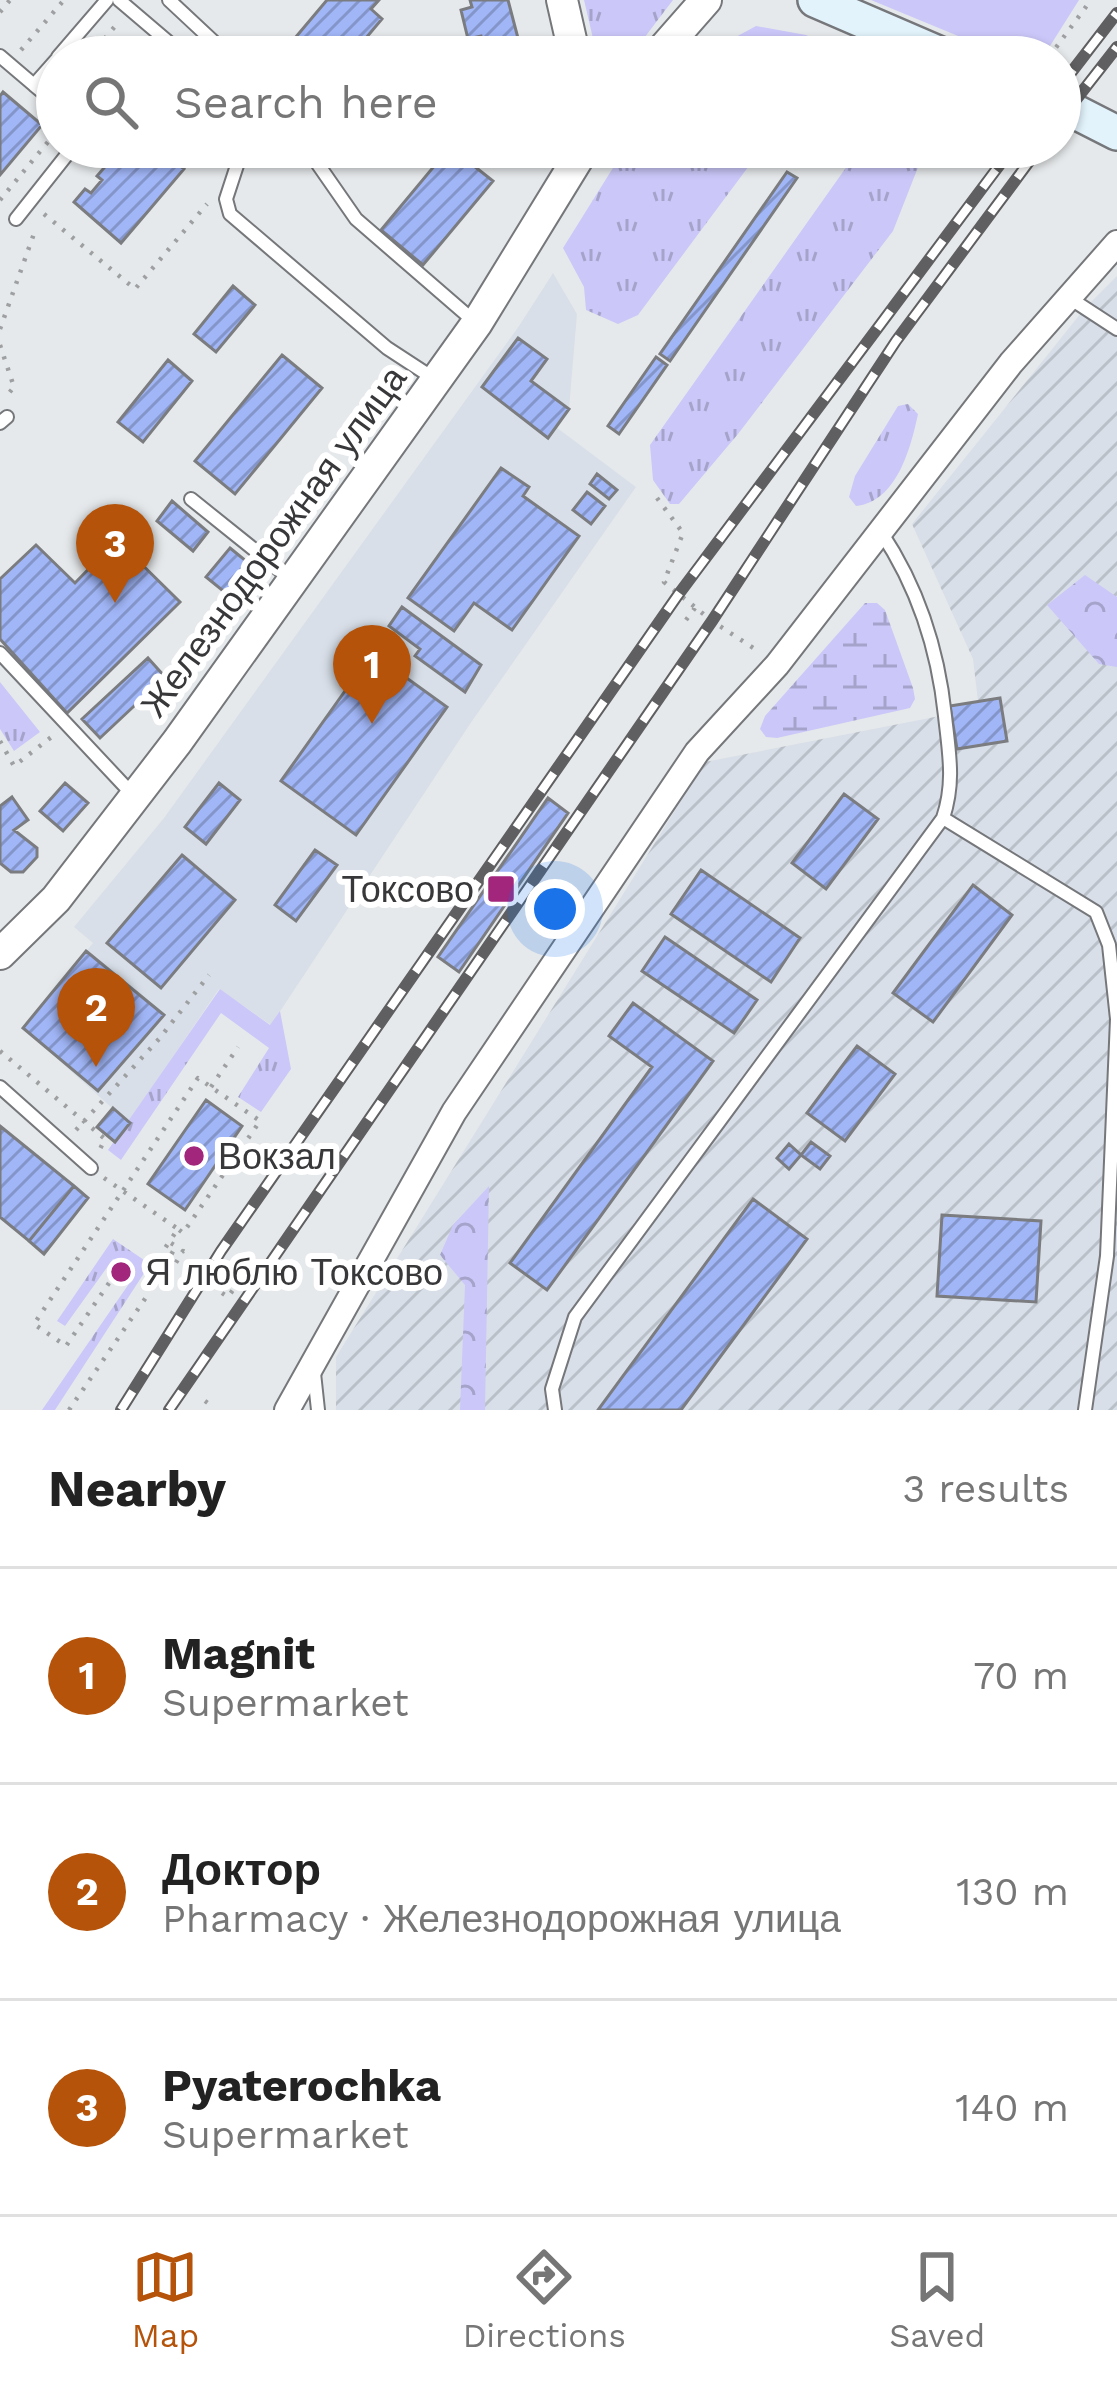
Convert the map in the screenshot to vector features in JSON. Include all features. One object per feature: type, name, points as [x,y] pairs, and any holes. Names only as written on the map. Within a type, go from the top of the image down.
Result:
[{"type":"main road","points":[[815,0],[898,36]]},
{"type":"main road","points":[[1081,115],[1117,133]]},
{"type":"street","points":[[562,0],[570,36]]},
{"type":"street","points":[[674,36],[706,0]]},
{"type":"street","name":"Железнодорожная улица","points":[[0,954],[56,899],[293,581],[477,323],[571,168]]},
{"type":"street","points":[[286,1410],[454,1112],[697,752],[777,665],[936,457],[1117,243]]},
{"type":"lane","points":[[77,36],[107,0]]},
{"type":"lane","points":[[119,0],[161,36]]},
{"type":"lane","points":[[169,0],[208,36]]},
{"type":"lane","points":[[0,56],[36,83]]},
{"type":"lane","points":[[16,218],[56,168]]},
{"type":"lane","points":[[236,168],[226,199],[230,214],[387,348],[437,381]]},
{"type":"lane","points":[[321,168],[356,219],[477,323]]},
{"type":"lane","points":[[1067,297],[1117,329]]},
{"type":"lane","points":[[190,499],[293,581]]},
{"type":"lane","points":[[556,1410],[552,1389],[575,1317],[943,818],[952,790],[942,673],[903,565],[881,532]]},
{"type":"lane","points":[[0,652],[135,796]]},
{"type":"lane","points":[[943,818],[1096,911],[1109,945],[1117,1019],[1112,1255],[1084,1410]]},
{"type":"lane","points":[[0,1087],[92,1168]]},
{"type":"lane","points":[[313,1360],[318,1410]]},
{"type":"path","points":[[0,12],[10,0]]},
{"type":"path","points":[[19,53],[64,0]]},
{"type":"path","points":[[1064,36],[1091,0]]},
{"type":"path","points":[[105,36],[118,24],[127,25]]},
{"type":"path","points":[[0,200],[36,156]]},
{"type":"path","points":[[0,329],[44,214],[134,289],[207,206],[213,186]]},
{"type":"path","points":[[0,345],[14,387],[2,415]]},
{"type":"path","points":[[657,498],[683,533],[664,582],[777,665]]},
{"type":"path","points":[[686,620],[695,608]]},
{"type":"path","points":[[0,741],[14,766],[66,726]]},
{"type":"path","points":[[64,1143],[209,975]]},
{"type":"path","points":[[211,1088],[238,1047]]},
{"type":"path","points":[[0,1051],[105,1139],[92,1168]]},
{"type":"path","points":[[109,1283],[66,1346],[34,1324],[122,1191],[198,1078],[260,1121],[183,1232],[122,1191],[111,1183]]},
{"type":"path","points":[[69,1410],[149,1293],[150,1272],[178,1229]]},
{"type":"path","points":[[169,1242],[176,1246],[166,1262],[174,1266],[183,1251],[187,1253]]},
{"type":"path","points":[[223,1293],[228,1297],[244,1268],[231,1281]]},
{"type":"shaded area","points":[[553,273],[577,314],[569,409],[556,427],[636,487],[470,724],[271,1025],[219,989],[115,1142],[97,1127],[112,1108],[23,1028],[93,943],[74,927],[164,818]]},
{"type":"shaded area","points":[[1117,276],[1117,1410],[336,1410],[336,1357],[705,762],[950,714],[950,706],[978,701],[973,659],[912,524],[1085,308]]},
{"type":"green space","points":[[584,0],[673,0],[646,36],[592,36]]},
{"type":"green space","points":[[871,0],[1079,0],[1056,36],[958,36]]},
{"type":"green space","points":[[756,26],[808,36],[738,36]]},
{"type":"green space","points":[[613,168],[747,168],[638,315],[618,324],[586,310],[584,287],[563,248]]},
{"type":"green space","points":[[846,168],[918,168],[893,231],[679,504],[670,504],[653,480],[650,445]]},
{"type":"green space","points":[[908,404],[918,414],[900,471],[882,495],[856,506],[849,497],[855,476],[898,406]]},
{"type":"green space","points":[[1085,575],[1117,597],[1117,667],[1099,664],[1047,605]]},
{"type":"green space","points":[[865,603],[877,603],[885,610],[913,688],[915,699],[910,708],[766,737],[760,729],[765,716]]},
{"type":"green space","points":[[0,682],[40,732],[14,751],[0,729]]},
{"type":"green space","points":[[220,989],[270,1025],[280,1011],[291,1069],[261,1112],[238,1097],[269,1048],[221,1013],[121,1160],[108,1150]]},
{"type":"green space","points":[[489,1186],[485,1410],[460,1410],[465,1285],[440,1255],[453,1225]]},
{"type":"green space","points":[[113,1239],[150,1264],[55,1410],[42,1410],[135,1275],[113,1259],[65,1326],[57,1321]]},
{"type":"building","points":[[327,0],[379,0],[371,9],[382,19],[368,36],[297,36]]},
{"type":"building","points":[[470,0],[508,0],[517,36],[467,36],[461,10],[472,7]]},
{"type":"building","points":[[3,92],[36,120],[36,132],[0,175]]},
{"type":"building","points":[[104,168],[184,169],[121,243],[74,202],[85,189],[91,193],[102,180],[97,176]]},
{"type":"building","points":[[433,168],[477,168],[493,181],[423,265],[381,230]]},
{"type":"building","points":[[787,172],[797,178],[670,361],[660,354]]},
{"type":"building","points":[[233,286],[255,305],[216,352],[194,334]]},
{"type":"building","points":[[518,338],[547,359],[531,381],[569,409],[548,438],[482,387]]},
{"type":"building","points":[[282,355],[322,388],[235,494],[195,461]]},
{"type":"building","points":[[656,357],[667,365],[619,434],[608,426]]},
{"type":"building","points":[[168,360],[192,381],[143,442],[118,422]]},
{"type":"building","points":[[501,468],[529,487],[523,496],[579,536],[512,630],[474,603],[454,631],[408,598]]},
{"type":"building","points":[[597,474],[617,490],[609,499],[590,484]]},
{"type":"building","points":[[587,492],[605,506],[591,524],[573,510]]},
{"type":"building","points":[[172,501],[208,532],[193,551],[157,521]]},
{"type":"building","points":[[117,540],[180,602],[67,713],[0,639],[0,579],[36,545],[75,583]]},
{"type":"building","points":[[230,548],[267,578],[243,607],[206,577]]},
{"type":"building","points":[[402,607],[481,665],[465,692],[415,656],[420,649],[389,626]]},
{"type":"building","points":[[372,653],[447,707],[356,835],[281,781]]},
{"type":"building","points":[[148,658],[165,677],[100,738],[82,719]]},
{"type":"building","points":[[1000,698],[1007,741],[957,749],[950,706]]},
{"type":"building","points":[[65,783],[88,803],[63,831],[40,811]]},
{"type":"building","points":[[219,783],[240,800],[206,844],[185,827]]},
{"type":"building","points":[[844,794],[878,819],[826,889],[792,863]]},
{"type":"building","points":[[12,797],[28,820],[14,830],[37,848],[37,857],[23,872],[11,872],[0,863],[0,806]]},
{"type":"building","points":[[548,798],[568,813],[459,972],[438,957]]},
{"type":"building","points":[[315,850],[337,865],[296,921],[275,905]]},
{"type":"building","points":[[182,855],[235,900],[161,988],[107,943]]},
{"type":"building","points":[[701,870],[800,938],[771,982],[671,914]]},
{"type":"building","points":[[973,885],[1012,915],[933,1022],[893,993]]},
{"type":"building","points":[[665,937],[757,1000],[734,1033],[642,971]]},
{"type":"building","points":[[86,951],[164,1015],[98,1091],[23,1028]]},
{"type":"building","points":[[633,1003],[713,1061],[547,1290],[510,1263],[652,1067],[609,1036]]},
{"type":"building","points":[[857,1046],[895,1074],[845,1141],[807,1113]]},
{"type":"building","name":"Вокзал","points":[[206,1100],[242,1126],[185,1210],[148,1184]]},
{"type":"building","points":[[113,1108],[130,1123],[115,1142],[97,1127]]},
{"type":"building","points":[[0,1126],[74,1186],[29,1241],[0,1217]]},
{"type":"building","points":[[811,1142],[830,1156],[820,1169],[801,1155]]},
{"type":"building","points":[[789,1144],[801,1155],[789,1169],[777,1158]]},
{"type":"building","points":[[74,1186],[88,1198],[44,1254],[29,1241]]},
{"type":"building","points":[[753,1199],[807,1239],[681,1410],[598,1410]]},
{"type":"building","points":[[942,1215],[1041,1221],[1036,1302],[937,1296]]},
{"type":"railway","points":[[1081,60],[1117,13]]},
{"type":"railway","points":[[1081,93],[1117,47]]},
{"type":"railway","points":[[121,1410],[221,1251],[678,595],[997,168]]},
{"type":"railway","points":[[169,1410],[712,621],[896,341],[1024,168]]},
{"type":"place","name":"Pyaterochka","points":[[115,603]]},
{"type":"place","name":"Magnit","points":[[372,724]]},
{"type":"place","name":"Токсово","points":[[501,889]]},
{"type":"place","name":"Доктор","points":[[96,1067]]},
{"type":"place","name":"Вокзал","points":[[194,1156]]},
{"type":"place","name":"Я люблю Токсово","points":[[121,1272]]}]
